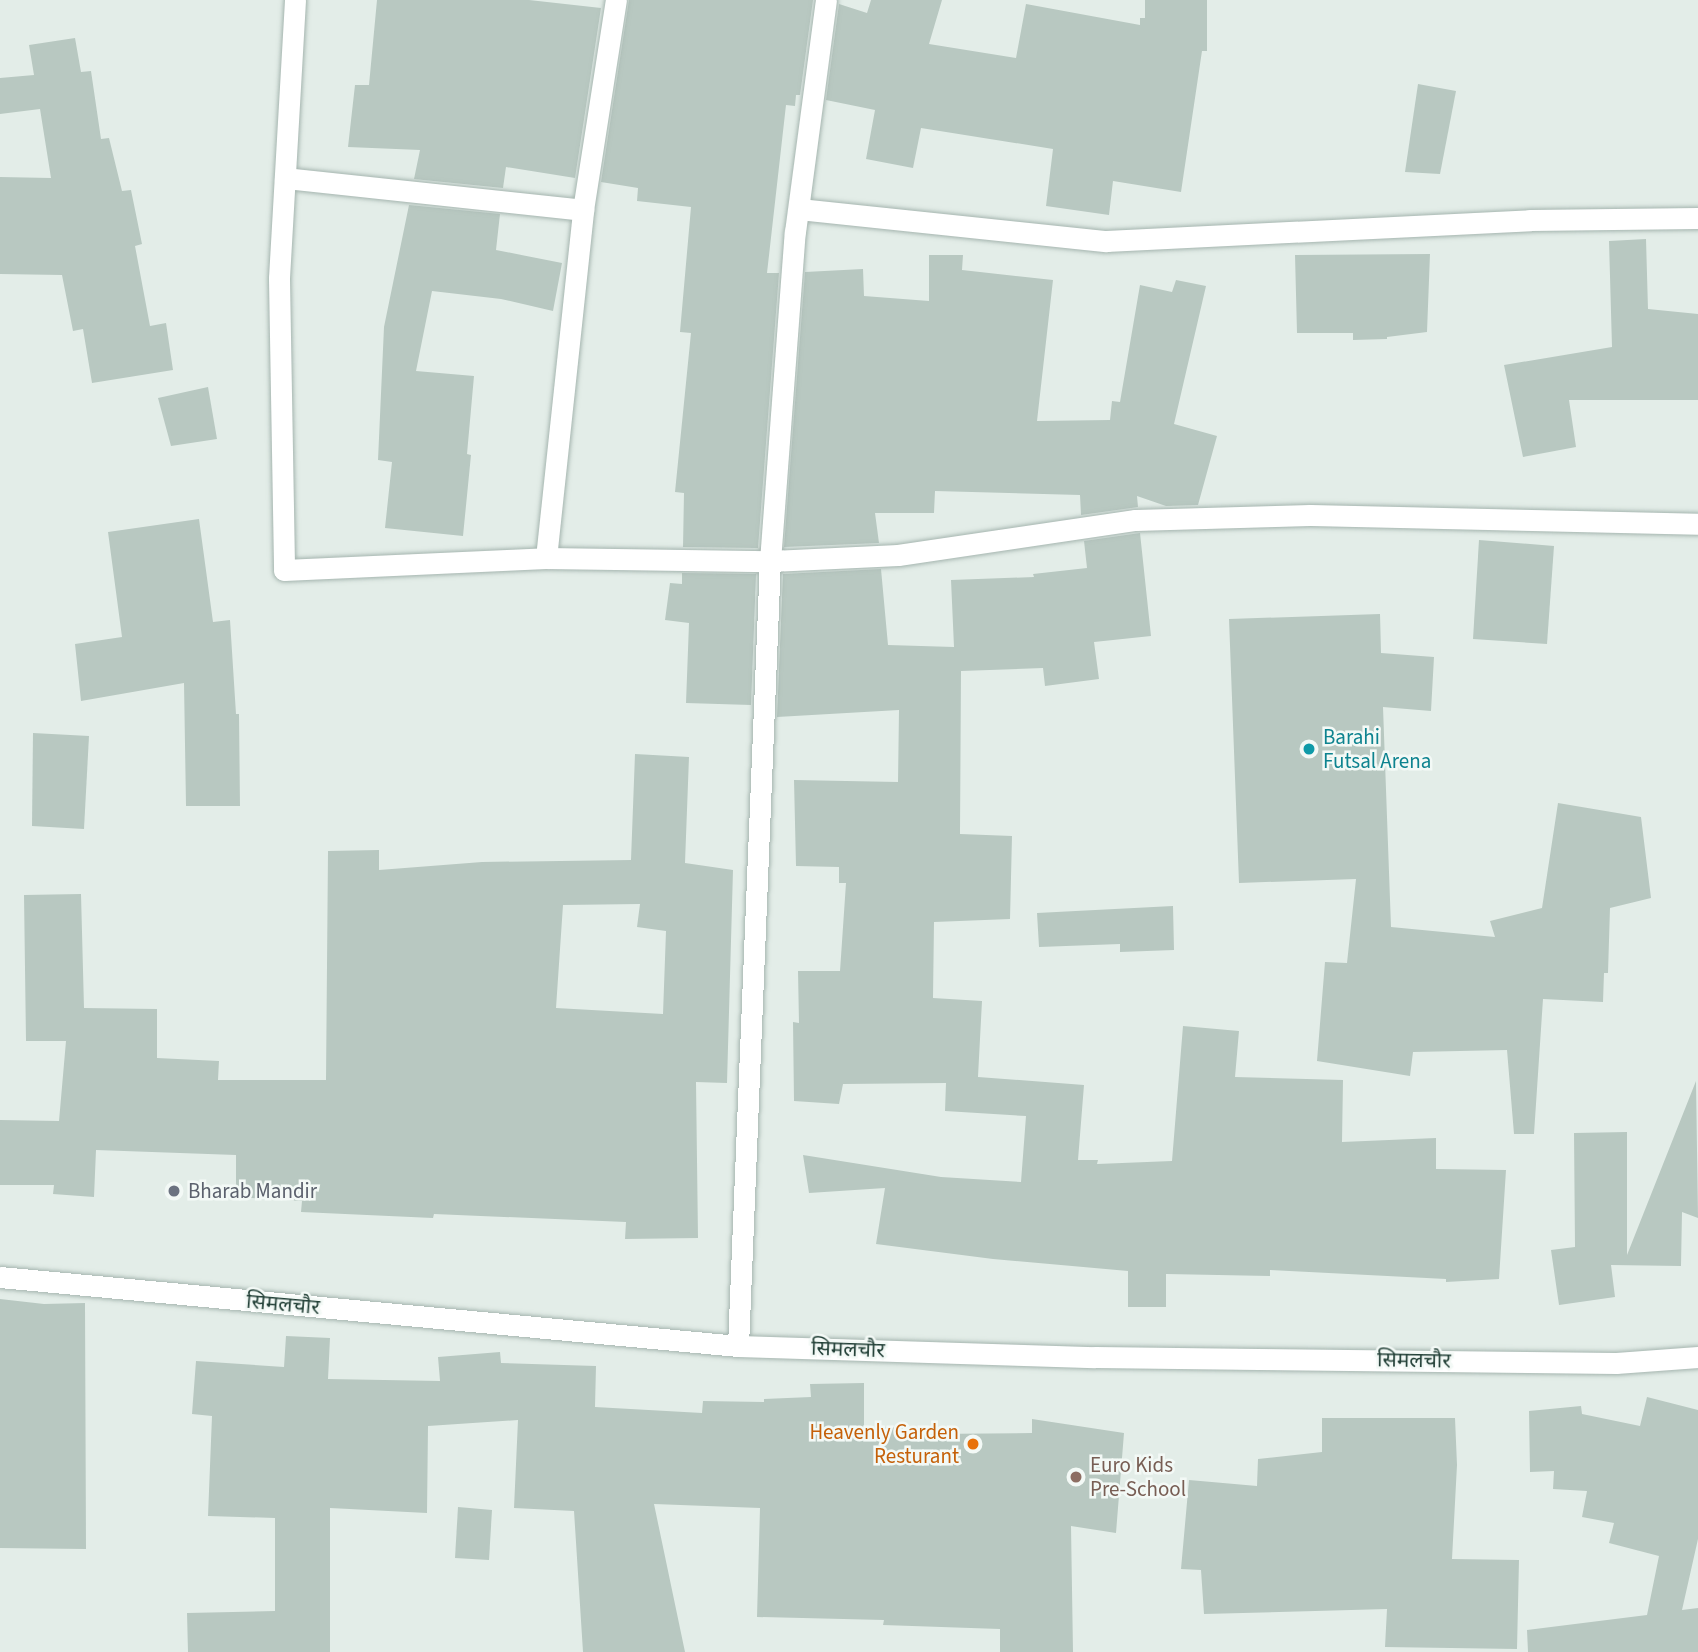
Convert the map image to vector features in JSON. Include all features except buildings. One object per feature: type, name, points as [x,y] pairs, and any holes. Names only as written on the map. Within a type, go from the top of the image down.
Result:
[{"type":"street","points":[[295,0],[279,279],[284,570],[546,558],[770,561],[915,554],[1135,520],[1310,515],[1698,524]]},
{"type":"street","points":[[546,558],[583,210],[616,0]]},
{"type":"street","points":[[738,1346],[770,561],[799,209],[826,0]]},
{"type":"street","points":[[285,178],[583,210]]},
{"type":"street","points":[[799,209],[1106,241],[1530,220],[1698,218]]},
{"type":"street","name":"सिमलचौर","points":[[0,1277],[738,1346],[1095,1357],[1616,1363],[1698,1357]]},
{"type":"place","name":"Barahi Futsal Arena","points":[[1309,749]]},
{"type":"place","name":"Bharab Mandir","points":[[174,1191]]},
{"type":"place","name":"Heavenly Garden Resturant","points":[[973,1444]]},
{"type":"place","name":"Euro Kids Pre-School","points":[[1076,1477]]}]
